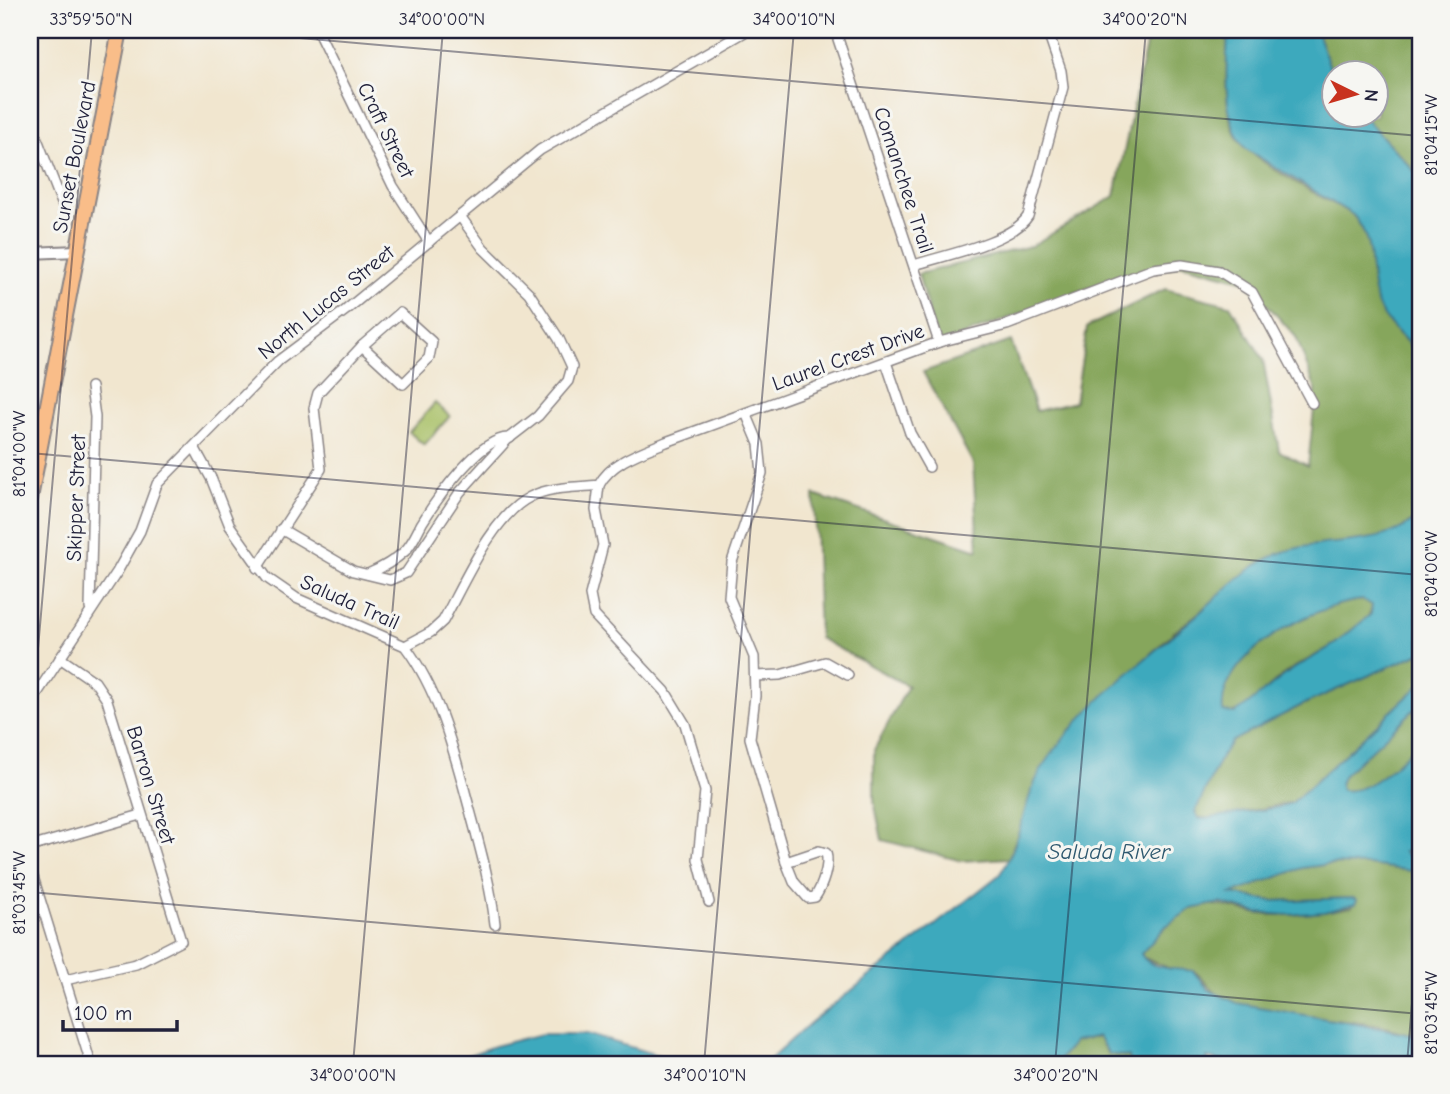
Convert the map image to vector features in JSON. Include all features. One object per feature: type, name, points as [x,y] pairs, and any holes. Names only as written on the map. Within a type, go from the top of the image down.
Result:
[{"type":"main road","name":"Sunset Boulevard","points":[[30,498],[120,30]]},
{"type":"street","name":"Craft Street","points":[[317,30],[393,186],[429,242]]},
{"type":"street","name":"North Lucas Street","points":[[30,704],[140,531],[157,484],[278,361],[540,150],[748,30]]},
{"type":"street","name":"Comanchee Trail","points":[[835,30],[939,342]]},
{"type":"street","points":[[914,265],[1005,236],[1019,228],[1028,216],[1063,87],[1061,71],[1047,30]]},
{"type":"street","points":[[30,121],[62,203]]},
{"type":"street","points":[[281,529],[353,571],[390,580],[406,573],[460,492],[510,438],[532,422],[559,394],[571,374],[570,359],[529,293],[483,248],[460,216]]},
{"type":"street","points":[[30,253],[77,251]]},
{"type":"street","name":"Laurel Crest Drive","points":[[599,485],[610,471],[630,457],[746,413],[939,342],[966,338],[1007,324],[1153,269],[1182,265],[1205,267],[1234,278],[1257,298],[1312,403]]},
{"type":"street","points":[[257,568],[321,469],[315,400],[322,387],[362,346],[400,313],[432,342],[429,358],[403,384],[362,346]]},
{"type":"street","points":[[886,362],[910,433],[929,467]]},
{"type":"street","name":"Skipper Street","points":[[90,610],[95,418],[91,387]]},
{"type":"street","points":[[746,413],[759,444],[762,473],[732,562],[728,590],[733,611],[752,650],[756,676],[750,738],[786,862],[798,888],[808,898],[815,897],[828,859],[826,853],[812,853],[786,862]]},
{"type":"street","points":[[368,574],[386,566],[407,549],[450,482],[484,448],[502,437],[510,438]]},
{"type":"street","name":"Saluda Trail","points":[[194,447],[211,478],[226,520],[257,568],[284,591],[405,646],[428,683],[452,746],[486,873],[495,924]]},
{"type":"street","points":[[405,646],[431,632],[443,621],[494,532],[523,501],[558,488],[599,485],[596,510],[603,545],[589,602],[594,615],[665,691],[685,724],[705,791],[698,859],[709,902]]},
{"type":"street","name":"Barron Street","points":[[60,658],[90,677],[104,693],[181,941],[136,964],[65,980]]},
{"type":"street","points":[[756,676],[780,675],[825,662],[848,675]]},
{"type":"street","points":[[30,847],[141,815]]},
{"type":"street","points":[[30,867],[91,1064]]},
{"type":"green space","points":[[1149,30],[1228,30],[1227,98],[1237,137],[1272,168],[1353,215],[1361,227],[1369,249],[1373,283],[1380,308],[1420,359],[1420,516],[1390,536],[1306,547],[1269,558],[1174,632],[1087,713],[1043,767],[1009,858],[962,861],[882,840],[874,801],[874,750],[908,686],[819,638],[814,495],[978,550],[973,463],[923,372],[1011,341],[1036,411],[1075,402],[1087,327],[1165,289],[1230,305],[1263,359],[1279,451],[1308,466],[1316,390],[1296,337],[1246,281],[1181,264],[1088,288],[938,345],[918,274],[1031,246],[1115,196]]},
{"type":"green space","points":[[1316,30],[1420,30],[1420,177],[1376,130],[1390,130],[1390,60],[1327,60]]},
{"type":"green space","points":[[435,403],[450,416],[424,445],[409,432]]},
{"type":"green space","points":[[1363,600],[1372,605],[1370,614],[1352,633],[1290,670],[1239,711],[1223,712],[1225,691],[1235,671],[1252,652],[1272,636],[1320,611]]},
{"type":"green space","points":[[1420,653],[1420,685],[1293,802],[1211,819],[1197,817],[1195,812],[1222,755],[1232,741],[1304,704]]},
{"type":"green space","points":[[1420,704],[1420,742],[1374,782],[1352,790],[1341,790],[1339,784],[1344,775]]},
{"type":"green space","points":[[1330,864],[1369,865],[1420,872],[1420,1038],[1372,1025],[1273,1013],[1248,1007],[1220,996],[1194,971],[1173,970],[1142,957],[1142,951],[1171,922],[1184,912],[1200,906],[1218,905],[1260,914],[1283,915],[1352,907],[1353,898],[1272,901],[1231,894],[1302,868]]},
{"type":"green space","points":[[1098,1037],[1108,1054],[1130,1057],[1131,1064],[1056,1064],[1074,1042]]},
{"type":"water","points":[[1228,30],[1316,30],[1327,60],[1320,60],[1320,130],[1376,130],[1420,177],[1420,359],[1377,303],[1366,237],[1361,226],[1353,215],[1246,149],[1232,122],[1226,76]]},
{"type":"water","name":"Saluda River","points":[[1420,516],[1420,653],[1304,704],[1232,741],[1222,755],[1195,812],[1198,818],[1203,819],[1280,807],[1293,802],[1420,685],[1420,704],[1344,775],[1339,784],[1342,790],[1363,787],[1395,766],[1420,741],[1420,846],[1404,852],[1420,864],[1420,872],[1369,865],[1330,864],[1302,868],[1231,894],[1272,901],[1353,898],[1357,900],[1355,904],[1324,912],[1288,915],[1258,913],[1220,903],[1191,909],[1166,926],[1141,954],[1157,966],[1193,971],[1209,990],[1237,1003],[1412,1034],[1420,1038],[1420,1064],[1234,1064],[1207,1058],[1208,1064],[1131,1064],[1129,1057],[1109,1054],[1098,1037],[1074,1042],[1056,1064],[765,1064],[810,1023],[999,875],[1013,850],[1036,780],[1059,745],[1115,685],[1232,584],[1259,563],[1288,551],[1366,539],[1403,528]],"holes":[[[1363,600],[1372,605],[1371,614],[1335,644],[1290,671],[1235,713],[1223,712],[1225,691],[1235,671],[1272,636],[1320,611]]]},
{"type":"water","points":[[542,1034],[587,1034],[687,1064],[445,1064],[494,1046]]}]
